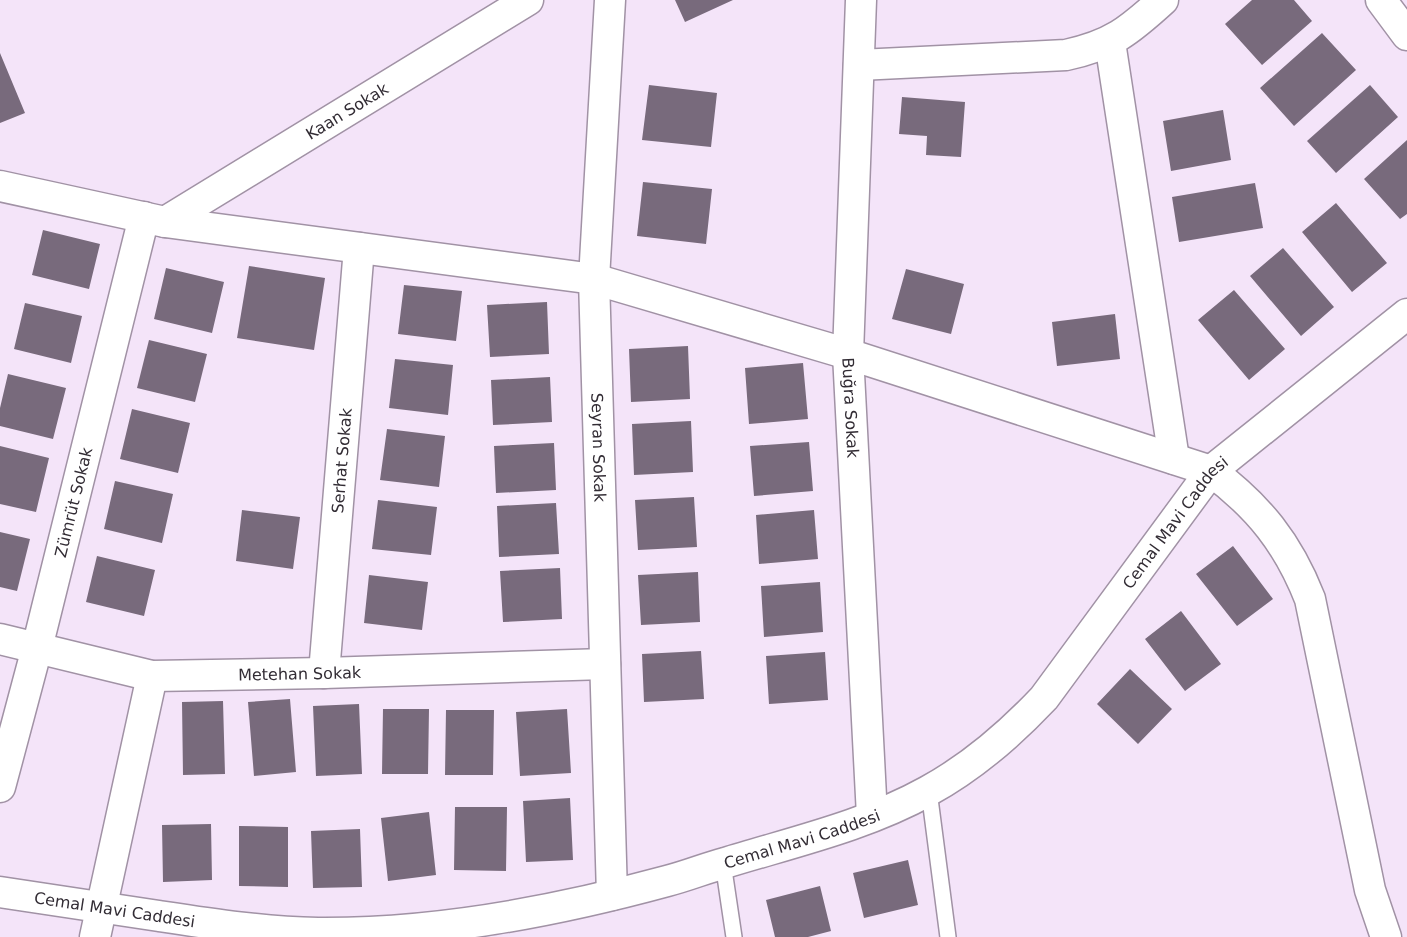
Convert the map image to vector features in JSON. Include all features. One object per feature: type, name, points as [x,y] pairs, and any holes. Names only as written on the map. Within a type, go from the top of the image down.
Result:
[{"type":"street","name":"Kaan Sokak","points":[[155,220],[528,0]]},
{"type":"street","name":"Seyran Sokak","points":[[610,0],[594,279],[612,895]]},
{"type":"street","name":"Buğra Sokak","points":[[861,0],[848,354],[872,816]]},
{"type":"street","points":[[859,64],[1066,55],[1110,42],[1138,24],[1163,0]]},
{"type":"street","points":[[1381,0],[1407,35]]},
{"type":"street","points":[[1110,42],[1174,459]]},
{"type":"street","points":[[0,186],[155,220],[594,279],[848,354],[1211,471],[1251,504],[1277,535],[1301,576],[1310,599],[1370,890],[1386,937]]},
{"type":"street","name":"Zümrüt Sokak","points":[[0,787],[155,220]]},
{"type":"street","name":"Serhat Sokak","points":[[324,673],[359,248]]},
{"type":"street","name":"Cemal Mavi Caddesi","points":[[0,892],[252,930],[329,933],[450,926],[516,916],[669,881],[809,839],[872,816],[929,791],[973,763],[1022,722],[1044,698],[1211,471],[1407,314]]},
{"type":"street","name":"Metehan Sokak","points":[[0,639],[153,676],[605,664]]},
{"type":"street","points":[[95,937],[153,676]]},
{"type":"lane","points":[[929,791],[948,937]]},
{"type":"lane","points":[[723,863],[734,937]]},
{"type":"building","points":[[675,0],[733,0],[685,22]]},
{"type":"building","points":[[1252,0],[1294,0],[1312,21],[1262,65],[1225,24]]},
{"type":"building","points":[[1322,33],[1356,70],[1294,126],[1260,88]]},
{"type":"building","points":[[0,53],[25,113],[0,123]]},
{"type":"building","points":[[649,85],[717,93],[711,147],[642,140]]},
{"type":"building","points":[[1370,85],[1398,117],[1336,173],[1307,141]]},
{"type":"building","points":[[902,97],[965,102],[961,157],[926,155],[927,136],[899,134]]},
{"type":"building","points":[[1223,110],[1231,160],[1171,171],[1163,121]]},
{"type":"building","points":[[1407,140],[1407,214],[1400,219],[1364,179]]},
{"type":"building","points":[[643,182],[712,189],[706,244],[637,236]]},
{"type":"building","points":[[1255,183],[1263,228],[1179,242],[1172,197]]},
{"type":"building","points":[[1336,203],[1387,263],[1352,292],[1302,232]]},
{"type":"building","points":[[43,230],[100,244],[89,289],[32,275]]},
{"type":"building","points":[[1283,248],[1334,307],[1301,336],[1250,276]]},
{"type":"building","points":[[249,266],[325,278],[314,350],[237,338]]},
{"type":"building","points":[[166,268],[224,282],[212,333],[154,319]]},
{"type":"building","points":[[906,269],[964,284],[951,334],[892,319]]},
{"type":"building","points":[[404,285],[462,291],[456,341],[398,334]]},
{"type":"building","points":[[1234,290],[1285,349],[1249,380],[1198,320]]},
{"type":"building","points":[[547,302],[549,354],[490,357],[487,305]]},
{"type":"building","points":[[25,303],[82,316],[71,363],[14,349]]},
{"type":"building","points":[[1115,314],[1120,359],[1057,366],[1052,322]]},
{"type":"building","points":[[149,340],[207,354],[195,402],[137,388]]},
{"type":"building","points":[[688,346],[690,399],[631,402],[629,349]]},
{"type":"building","points":[[395,359],[453,365],[448,415],[389,408]]},
{"type":"building","points":[[803,363],[808,419],[749,424],[745,368]]},
{"type":"building","points":[[8,374],[66,388],[53,439],[0,426],[0,408]]},
{"type":"building","points":[[550,377],[552,422],[493,425],[491,380]]},
{"type":"building","points":[[132,409],[190,423],[178,473],[120,459]]},
{"type":"building","points":[[691,421],[693,472],[634,475],[632,424]]},
{"type":"building","points":[[387,429],[445,436],[439,487],[380,480]]},
{"type":"building","points":[[809,442],[813,491],[754,496],[750,446]]},
{"type":"building","points":[[554,443],[556,490],[496,493],[494,446]]},
{"type":"building","points":[[0,446],[49,458],[36,512],[0,504]]},
{"type":"building","points":[[115,481],[173,494],[162,543],[104,529]]},
{"type":"building","points":[[694,497],[697,547],[638,550],[635,500]]},
{"type":"building","points":[[378,500],[437,507],[431,555],[372,549]]},
{"type":"building","points":[[556,503],[559,554],[499,557],[497,506]]},
{"type":"building","points":[[242,510],[300,517],[293,569],[236,561]]},
{"type":"building","points":[[814,510],[818,559],[759,564],[756,515]]},
{"type":"building","points":[[0,532],[30,539],[17,591],[0,587]]},
{"type":"building","points":[[1233,546],[1273,599],[1237,626],[1196,574]]},
{"type":"building","points":[[97,556],[155,570],[144,616],[86,602]]},
{"type":"building","points":[[560,568],[562,619],[503,622],[500,571]]},
{"type":"building","points":[[698,572],[700,622],[641,625],[638,575]]},
{"type":"building","points":[[369,575],[428,582],[422,630],[364,623]]},
{"type":"building","points":[[820,582],[823,632],[764,637],[761,586]]},
{"type":"building","points":[[1181,611],[1221,664],[1185,691],[1145,639]]},
{"type":"building","points":[[701,651],[704,699],[644,702],[642,654]]},
{"type":"building","points":[[825,652],[828,700],[769,704],[766,656]]},
{"type":"building","points":[[1130,669],[1172,709],[1138,744],[1097,704]]},
{"type":"building","points":[[290,699],[296,772],[254,776],[248,702]]},
{"type":"building","points":[[223,701],[225,774],[183,775],[182,702]]},
{"type":"building","points":[[359,704],[362,774],[316,776],[313,706]]},
{"type":"building","points":[[383,709],[429,709],[428,774],[382,774]]},
{"type":"building","points":[[567,709],[571,773],[520,776],[516,712]]},
{"type":"building","points":[[446,710],[494,710],[493,775],[445,775]]},
{"type":"building","points":[[570,798],[573,860],[526,862],[523,801]]},
{"type":"building","points":[[455,807],[507,807],[506,871],[454,870]]},
{"type":"building","points":[[429,812],[436,875],[388,881],[381,818]]},
{"type":"building","points":[[211,824],[212,880],[163,882],[162,825]]},
{"type":"building","points":[[239,826],[288,827],[288,887],[239,886]]},
{"type":"building","points":[[360,829],[362,887],[313,888],[311,831]]},
{"type":"building","points":[[908,860],[918,905],[864,918],[853,873]]},
{"type":"building","points":[[820,886],[831,931],[808,937],[775,937],[766,900]]}]
